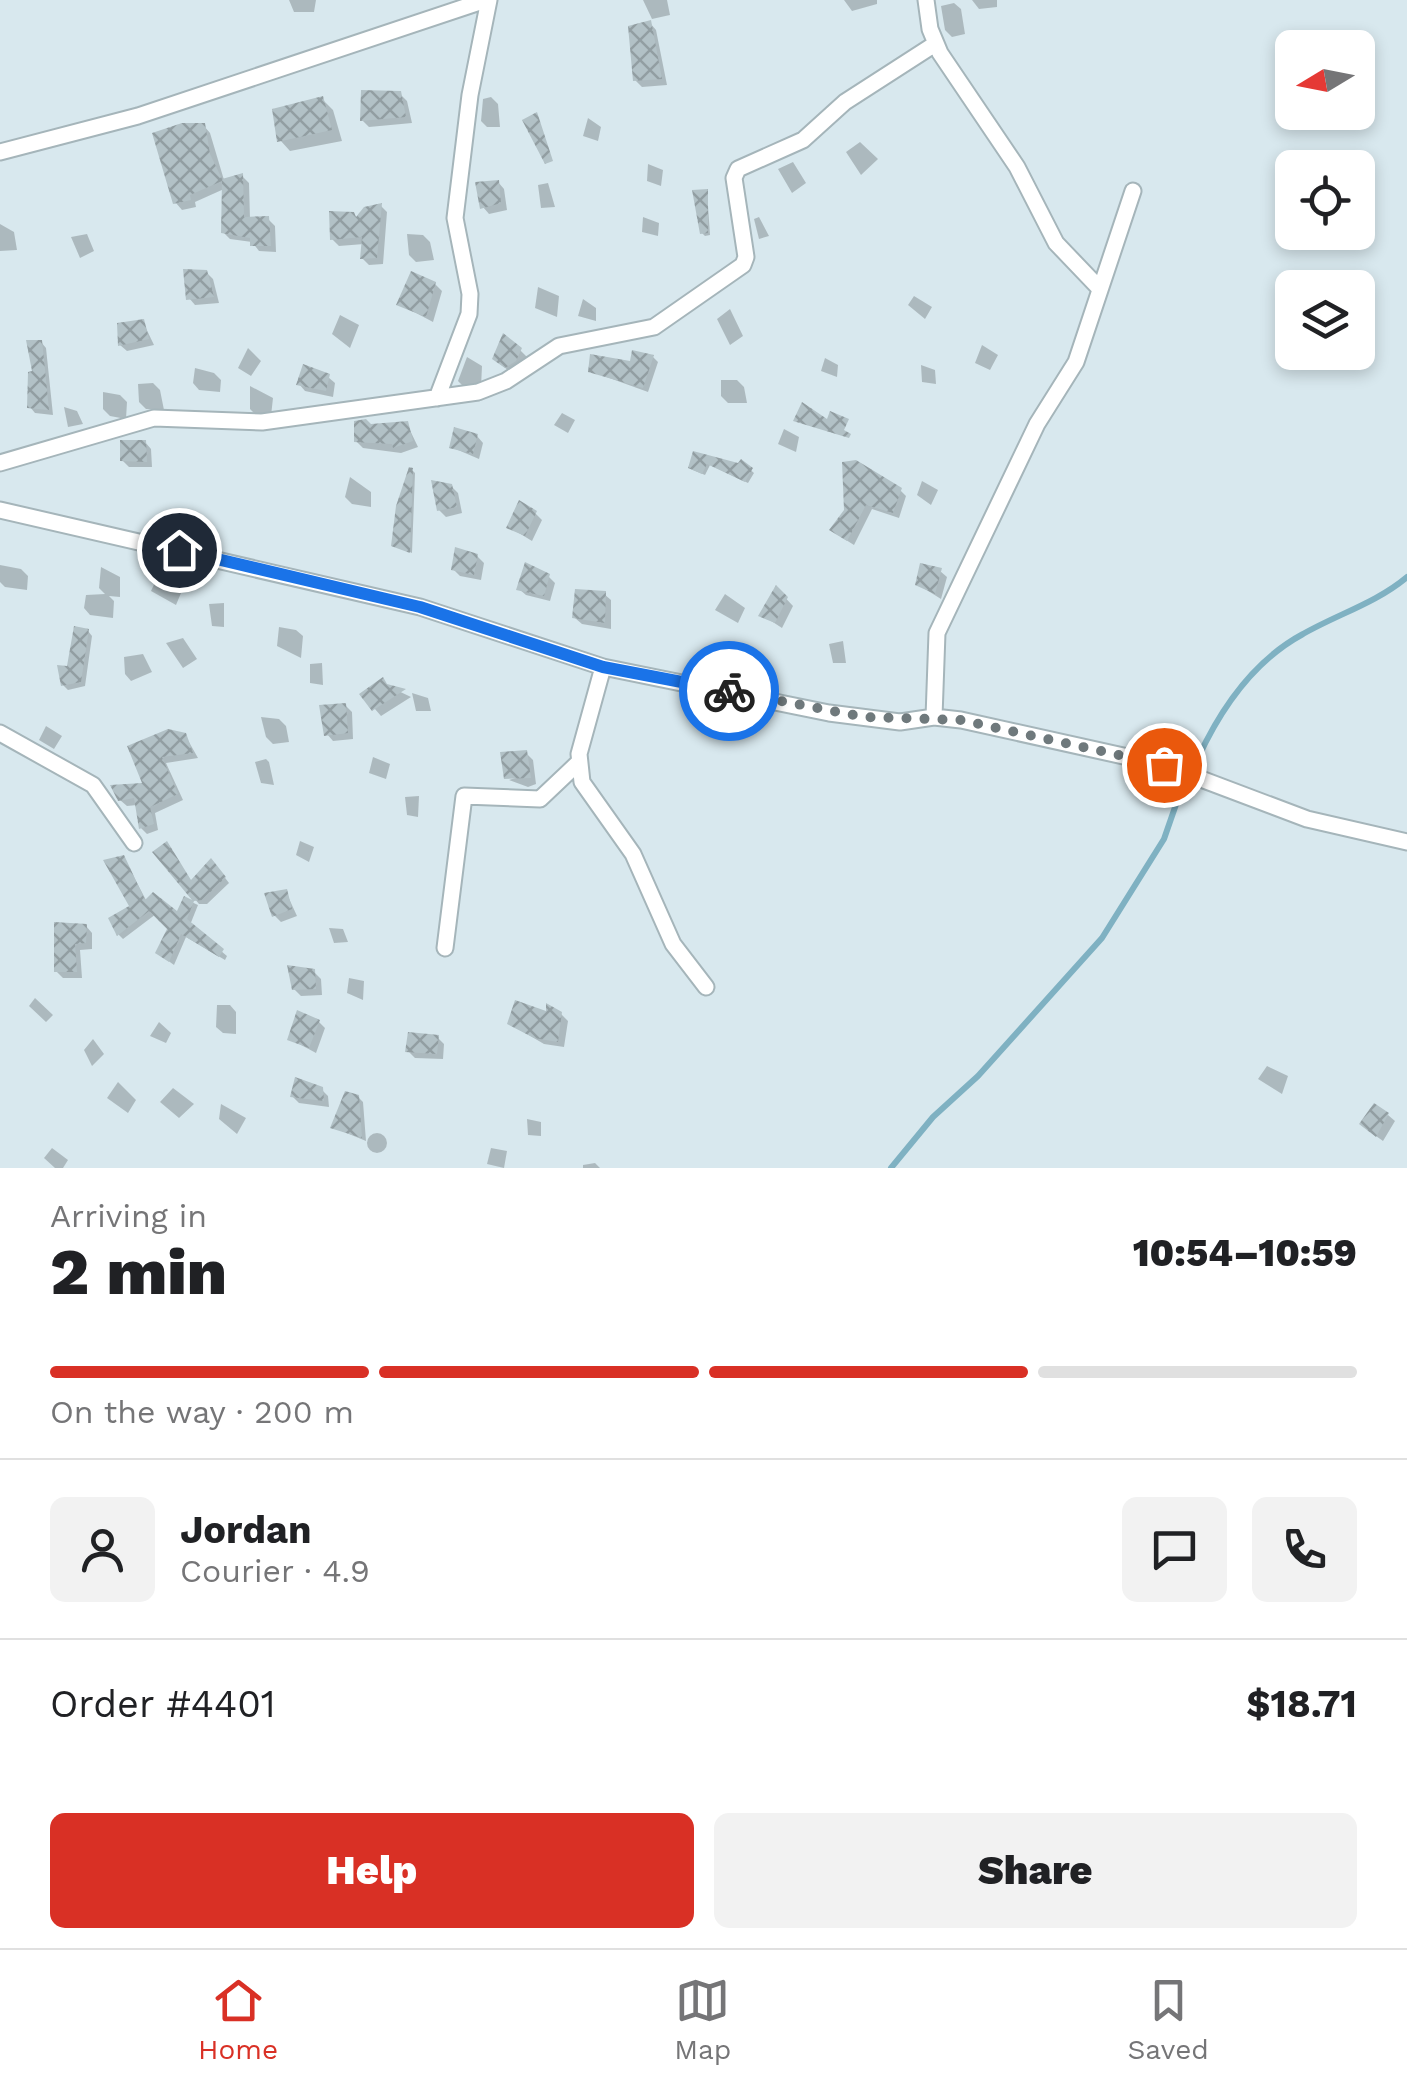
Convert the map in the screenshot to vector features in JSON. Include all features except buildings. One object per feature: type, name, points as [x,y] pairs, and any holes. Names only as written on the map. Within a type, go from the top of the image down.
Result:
[{"type":"street","points":[[0,152],[138,116],[488,0],[470,95],[455,218],[469,314],[436,398]]},
{"type":"street","points":[[926,0],[935,44],[1010,156],[1056,244],[1100,289]]},
{"type":"street","points":[[0,464],[154,418],[262,422],[478,392],[506,380],[559,346],[654,327],[699,300],[743,265],[746,257],[734,178],[738,169],[803,140],[844,102],[935,44]]},
{"type":"street","points":[[934,716],[937,633],[1037,424],[1076,362],[1134,191]]},
{"type":"street","points":[[0,510],[420,607],[603,667],[829,713],[900,722],[934,716],[1125,755],[1307,819],[1407,842]]},
{"type":"street","points":[[445,948],[464,796],[540,799],[578,763],[603,667]]},
{"type":"street","points":[[0,733],[92,785],[134,842]]},
{"type":"street","points":[[578,763],[593,803],[644,874],[673,944],[706,988]]},
{"type":"waterway","points":[[1198,758],[1240,687],[1269,658],[1303,634],[1370,601],[1407,577]]},
{"type":"waterway","points":[[891,1168],[933,1117],[978,1076],[1102,938],[1164,839],[1181,790]]},
{"type":"way so far","points":[[729,691],[829,713],[900,722],[934,716],[961,720],[1164,765]]},
{"type":"route","points":[[179,550],[420,607],[603,667],[729,691]]}]
